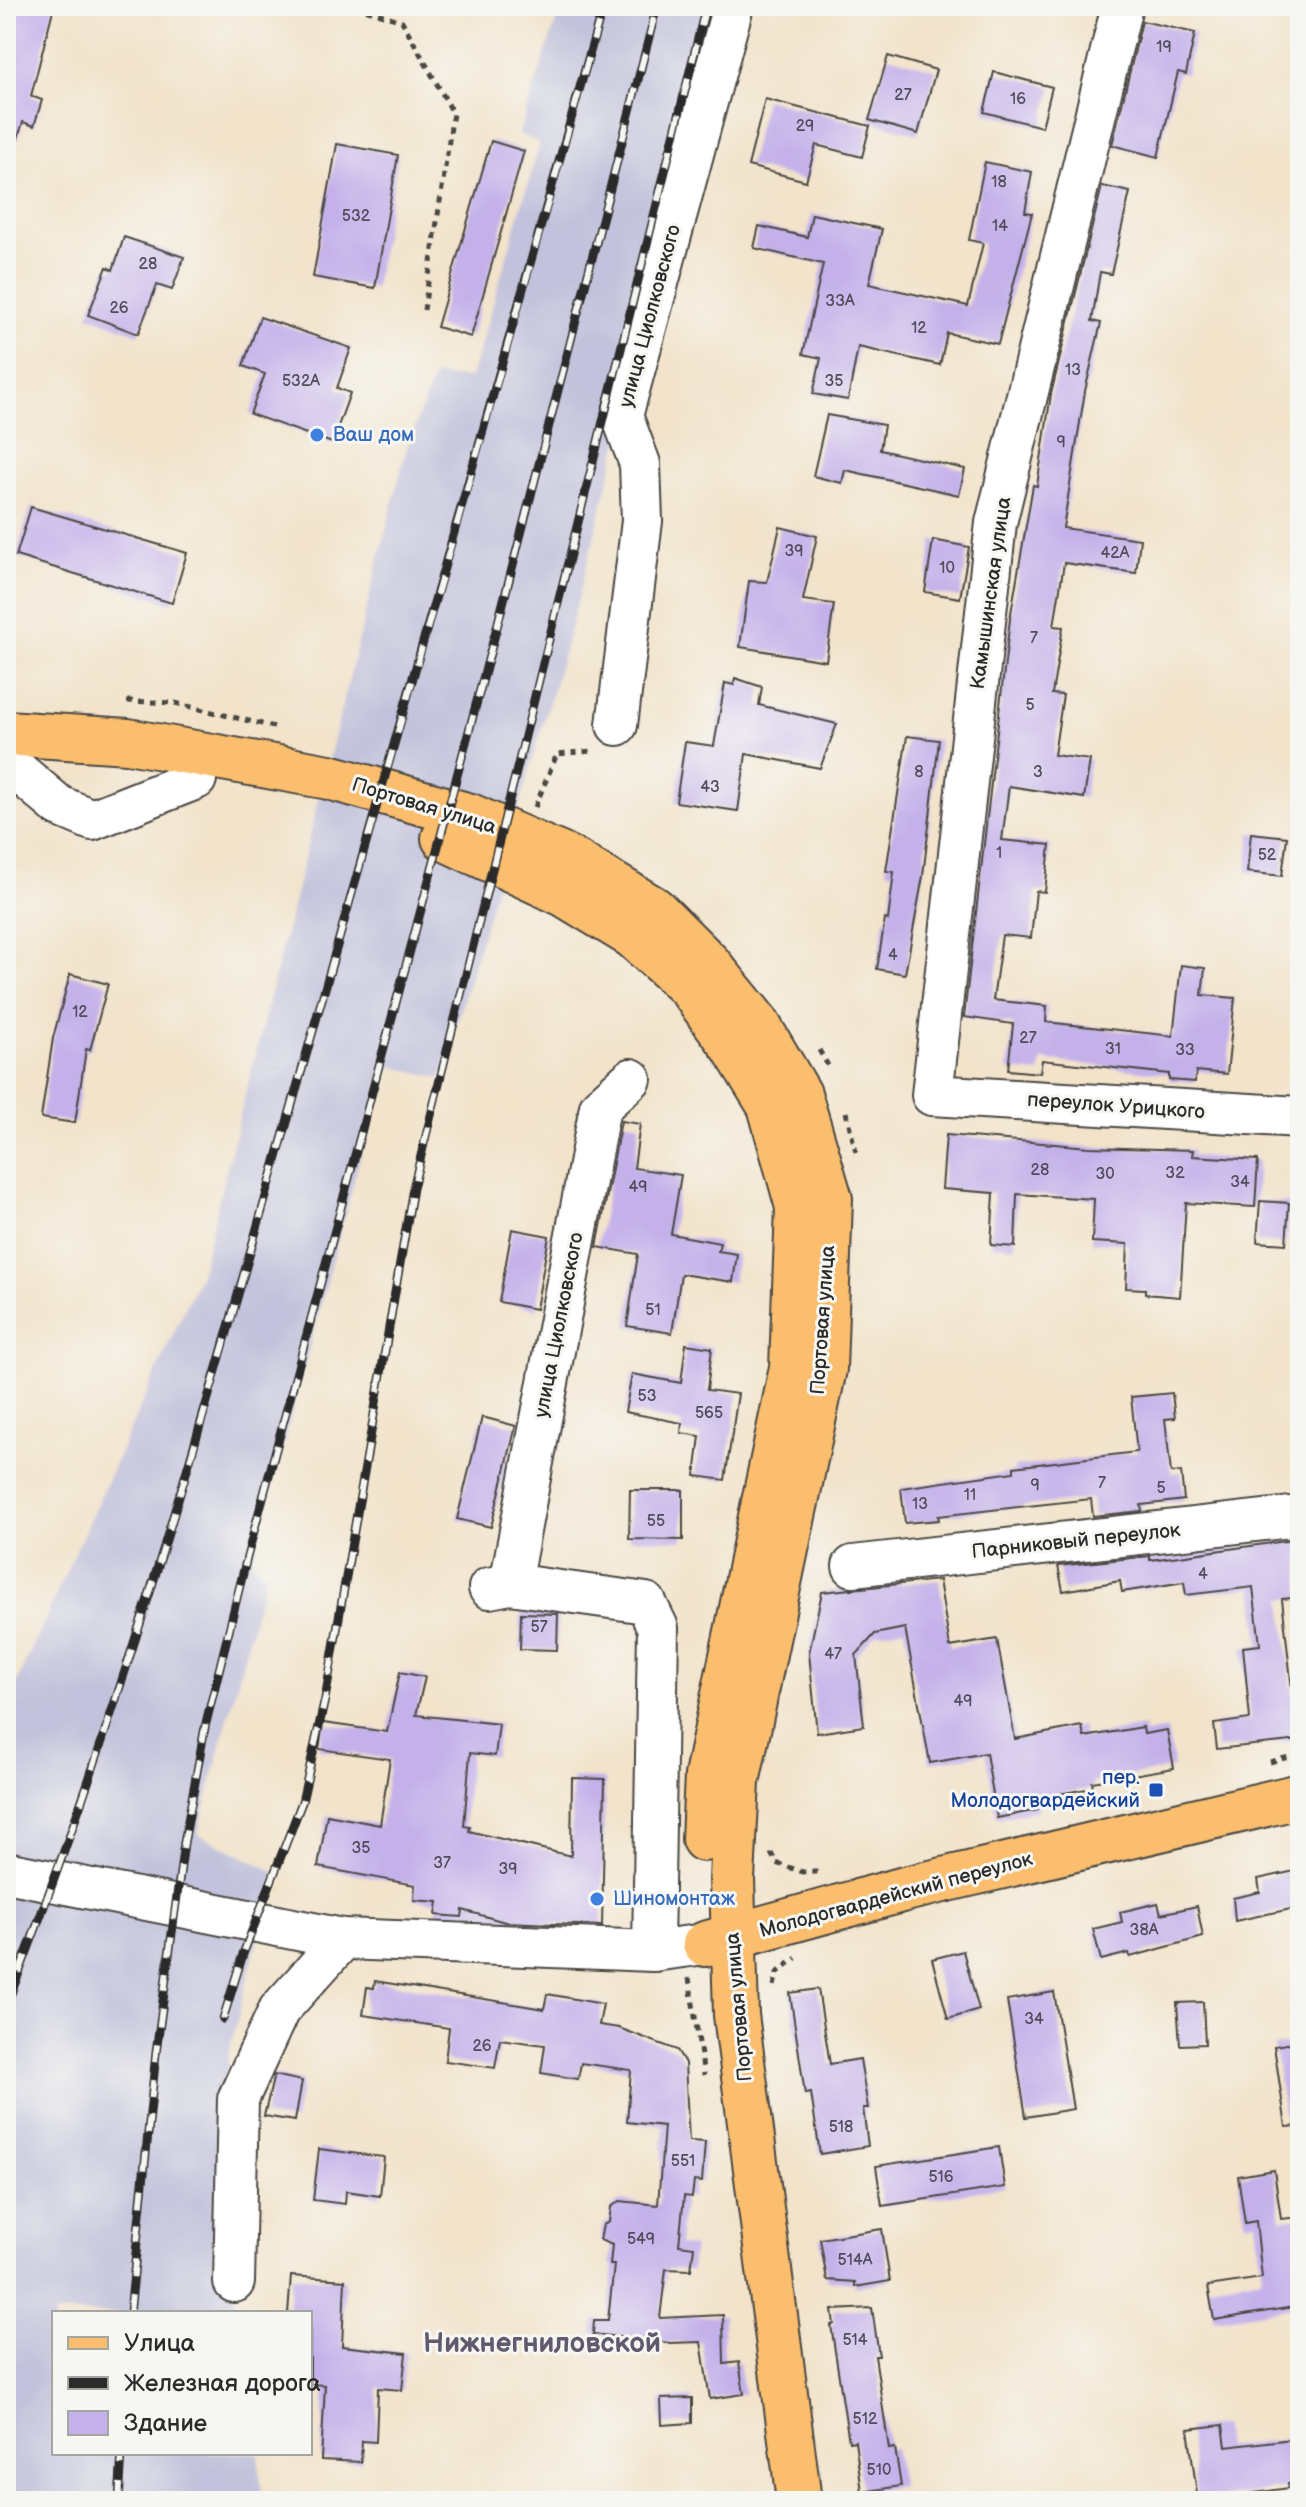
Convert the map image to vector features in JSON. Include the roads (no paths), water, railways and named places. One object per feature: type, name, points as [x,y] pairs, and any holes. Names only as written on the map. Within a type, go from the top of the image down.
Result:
[{"type":"main road","name":"Портовая улица","points":[[6,752],[128,741],[329,777],[470,816],[574,861],[654,909],[708,963],[757,1023],[799,1094],[830,1199],[824,1369],[737,1782],[708,2014],[771,2501]]},
{"type":"main road","name":"Портовая улица","points":[[6,752],[326,799],[463,845],[564,894],[633,936],[690,988],[733,1046],[770,1106],[798,1207],[792,1368],[707,1776],[702,1886],[736,2015],[799,2501]]},
{"type":"main road","name":"Молодогвардейский переулок","points":[[718,1941],[905,1889],[1300,1796]]},
{"type":"street","name":"улица Циолковского","points":[[617,725],[642,521],[640,464],[622,416],[733,6]]},
{"type":"street","name":"Камышинская улица","points":[[932,1095],[996,523],[1122,6]]},
{"type":"street","name":"улица Циолковского","points":[[631,1079],[600,1107],[500,1586],[646,1603],[658,1628],[653,1951]]},
{"type":"street","name":"переулок Урицкого","points":[[932,1095],[1300,1117]]},
{"type":"street","name":"Парниковый переулок","points":[[853,1566],[1300,1516]]},
{"type":"street","name":"Молодогвардейский переулок","points":[[6,1872],[343,1939],[653,1951],[718,1941]]},
{"type":"street","points":[[234,2282],[238,2099],[279,2010],[343,1939]]},
{"type":"railway","points":[[6,2006],[91,1774],[166,1540],[603,6]]},
{"type":"railway","points":[[130,2311],[156,2053],[184,1843],[205,1727],[247,1557],[498,623],[657,6]]},
{"type":"railway","points":[[223,2019],[243,1954],[302,1802],[325,1699],[413,1188],[706,6]]},
{"type":"railway","points":[[119,2501],[122,2455]]},
{"type":"place","name":"Ваш дом","points":[[317,435]]},
{"type":"place","name":"пер. Молодогвардейский","points":[[1156,1790]]},
{"type":"place","name":"Шиномонтаж","points":[[597,1899]]},
{"type":"district","name":"Нижнегниловской","points":[[542,2343]]}]
